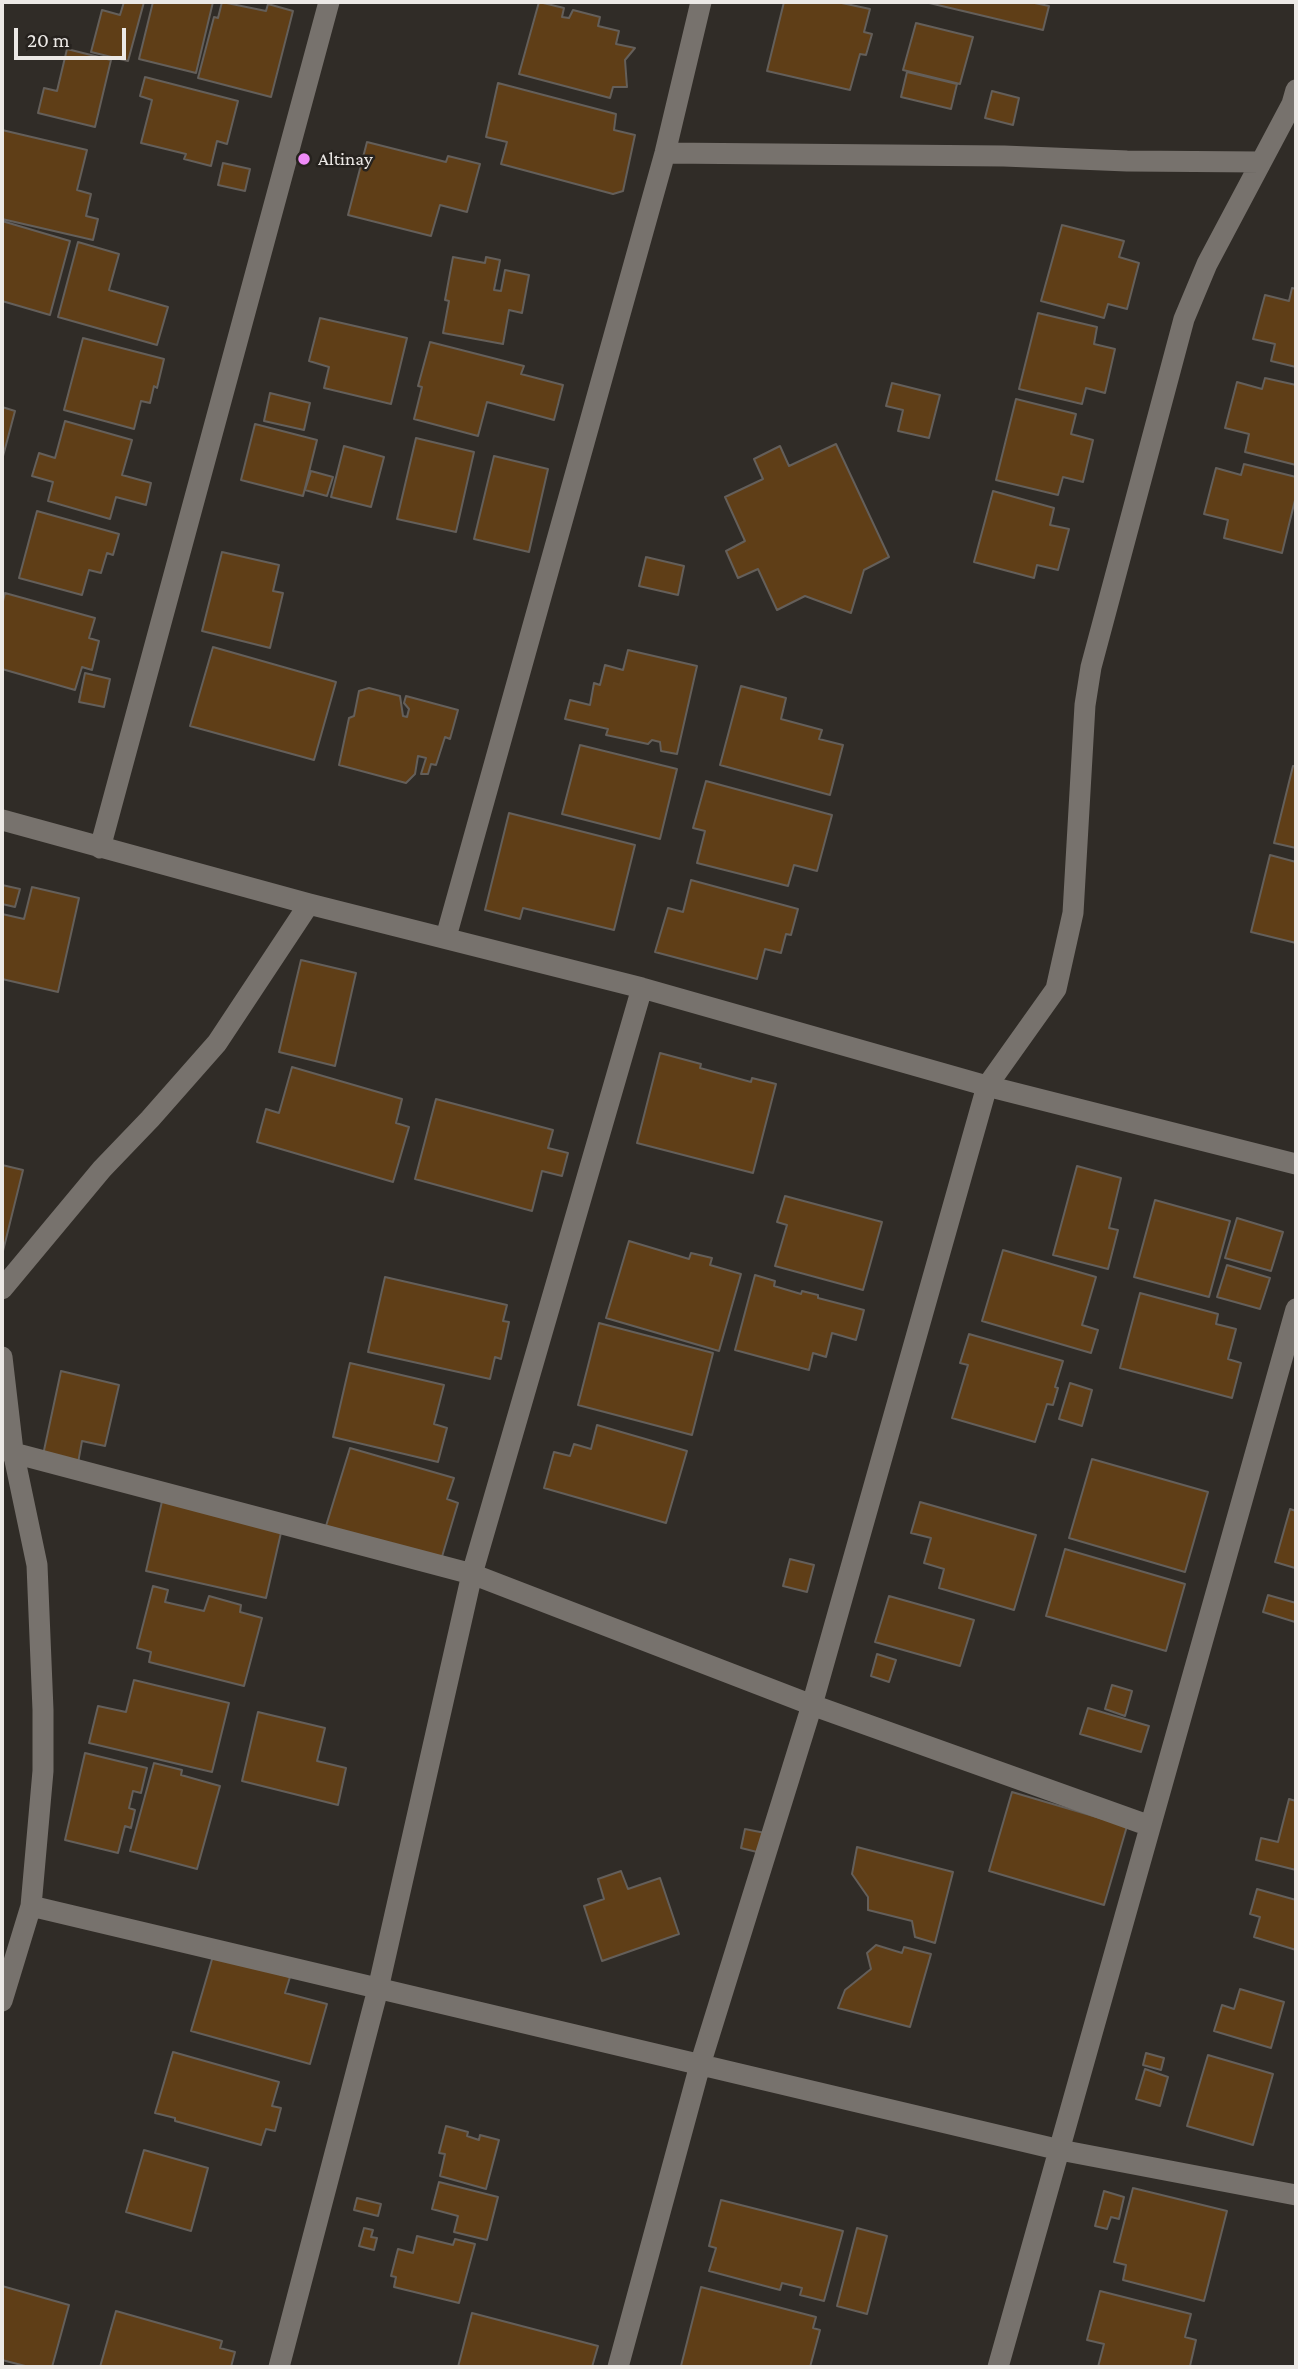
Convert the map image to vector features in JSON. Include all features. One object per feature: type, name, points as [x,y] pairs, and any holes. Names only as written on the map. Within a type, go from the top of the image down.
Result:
[{"type":"street","points":[[100,848],[329,2]]},
{"type":"street","points":[[446,937],[665,153],[701,2]]},
{"type":"street","points":[[618,2367],[700,2065],[813,1705],[987,1086],[1056,989],[1073,913],[1085,705],[1091,667],[1184,319],[1208,264],[1292,104],[1296,90]]},
{"type":"street","points":[[665,153],[1004,156],[1261,162]]},
{"type":"street","points":[[2,820],[309,904],[642,988],[987,1086],[1296,1164]]},
{"type":"street","points":[[2,1289],[102,1169],[217,1043],[309,904]]},
{"type":"street","points":[[279,2367],[378,1989],[472,1574],[642,988]]},
{"type":"street","points":[[998,2367],[1296,1309]]},
{"type":"street","points":[[2,1357],[8,1451],[37,1565],[43,1710],[43,1771],[31,1906],[2,2001]]},
{"type":"street","points":[[8,1451],[472,1574],[813,1705],[1150,1826]]},
{"type":"street","points":[[31,1906],[1060,2150],[1296,2195]]},
{"type":"building","points":[[124,2],[144,2],[128,61],[91,52],[102,10],[120,15]]},
{"type":"building","points":[[153,2],[213,2],[196,73],[139,59]]},
{"type":"building","points":[[222,2],[266,11],[268,4],[293,11],[271,97],[198,78],[214,17],[218,18]]},
{"type":"building","points":[[539,2],[564,8],[562,17],[569,18],[573,10],[600,17],[598,26],[619,31],[616,44],[635,48],[625,60],[627,87],[613,87],[610,98],[519,74]]},
{"type":"building","points":[[784,2],[837,2],[870,9],[864,32],[872,34],[866,55],[860,54],[850,90],[767,71]]},
{"type":"building","points":[[925,2],[1030,2],[1049,6],[1043,30]]},
{"type":"building","points":[[916,23],[973,37],[960,84],[903,70]]},
{"type":"building","points":[[67,49],[111,60],[95,127],[38,113],[44,88],[57,91]]},
{"type":"building","points":[[907,72],[957,84],[951,109],[901,97]]},
{"type":"building","points":[[145,77],[238,101],[227,144],[217,141],[211,166],[184,159],[186,154],[141,143],[152,100],[140,96]]},
{"type":"building","points":[[498,83],[616,114],[614,130],[635,135],[623,191],[613,194],[501,164],[507,142],[486,137]]},
{"type":"building","points":[[992,91],[1019,98],[1013,125],[985,118]]},
{"type":"building","points":[[2,130],[87,150],[77,190],[91,194],[86,216],[98,219],[93,240],[2,219]]},
{"type":"building","points":[[367,142],[446,162],[448,156],[480,164],[467,212],[440,205],[431,236],[348,215]]},
{"type":"building","points":[[223,163],[250,169],[245,191],[218,185]]},
{"type":"building","points":[[2,221],[70,241],[50,315],[2,301]]},
{"type":"building","points":[[1062,225],[1124,241],[1119,257],[1139,263],[1127,309],[1108,304],[1104,318],[1041,301]]},
{"type":"building","points":[[78,242],[119,254],[109,290],[168,307],[157,345],[58,317]]},
{"type":"building","points":[[453,257],[485,263],[486,257],[500,260],[494,290],[501,291],[505,270],[529,275],[522,313],[509,310],[503,344],[443,333],[449,301],[445,300]]},
{"type":"building","points":[[1292,288],[1296,289],[1296,367],[1271,361],[1275,344],[1253,339],[1265,295],[1289,301]]},
{"type":"building","points":[[1038,313],[1097,327],[1094,344],[1115,349],[1105,393],[1086,388],[1082,404],[1019,389]]},
{"type":"building","points":[[320,318],[407,338],[391,404],[324,388],[329,367],[309,361]]},
{"type":"building","points":[[83,338],[164,359],[157,388],[154,386],[150,403],[141,401],[134,429],[64,410]]},
{"type":"building","points":[[430,342],[524,366],[521,374],[563,385],[554,420],[487,402],[478,436],[414,419],[422,387],[418,386]]},
{"type":"building","points":[[1265,378],[1296,385],[1296,465],[1245,452],[1249,434],[1225,428],[1237,382],[1262,389]]},
{"type":"building","points":[[892,383],[940,395],[929,438],[898,431],[903,410],[886,406]]},
{"type":"building","points":[[270,393],[310,403],[304,430],[264,421]]},
{"type":"building","points":[[1016,399],[1076,414],[1071,434],[1093,440],[1083,482],[1063,477],[1058,495],[996,480]]},
{"type":"building","points":[[2,407],[15,411],[2,460]]},
{"type":"building","points":[[65,421],[132,440],[122,475],[151,483],[146,505],[116,497],[110,519],[48,501],[53,482],[32,476],[39,453],[55,458]]},
{"type":"building","points":[[255,424],[317,440],[303,496],[241,480]]},
{"type":"building","points":[[416,438],[474,452],[456,532],[397,519]]},
{"type":"building","points":[[836,444],[889,557],[864,570],[851,613],[805,596],[777,610],[758,569],[738,578],[726,551],[745,541],[725,497],[763,479],[754,459],[780,446],[789,466]]},
{"type":"building","points":[[344,446],[384,457],[371,507],[331,497]]},
{"type":"building","points":[[494,456],[548,469],[529,552],[474,539]]},
{"type":"building","points":[[1244,464],[1296,477],[1296,496],[1282,553],[1224,538],[1228,520],[1204,514],[1216,468],[1241,475]]},
{"type":"building","points":[[311,471],[333,477],[327,496],[305,490]]},
{"type":"building","points":[[993,491],[1054,508],[1050,525],[1069,529],[1058,570],[1037,565],[1034,578],[974,562]]},
{"type":"building","points":[[37,511],[119,534],[113,555],[107,553],[101,573],[89,570],[82,595],[19,578]]},
{"type":"building","points":[[222,552],[279,565],[273,591],[283,593],[270,648],[202,631]]},
{"type":"building","points":[[646,557],[684,566],[678,595],[639,586]]},
{"type":"building","points":[[5,593],[95,618],[89,638],[99,641],[92,670],[82,667],[75,690],[2,669],[2,605]]},
{"type":"building","points":[[213,647],[336,682],[314,760],[190,726]]},
{"type":"building","points":[[628,650],[697,666],[677,754],[661,751],[660,742],[652,740],[648,744],[606,735],[608,729],[565,719],[570,700],[590,705],[594,683],[600,685],[605,665],[623,670]]},
{"type":"building","points":[[85,673],[110,679],[104,707],[79,702]]},
{"type":"building","points":[[741,686],[786,698],[781,719],[822,730],[819,739],[843,745],[830,795],[720,765]]},
{"type":"building","points":[[369,688],[400,696],[403,716],[407,717],[409,709],[404,703],[406,696],[458,710],[450,739],[445,737],[436,765],[431,764],[428,774],[421,774],[426,758],[418,756],[415,774],[406,783],[339,765],[349,718],[354,716],[359,691]]},
{"type":"building","points":[[580,745],[677,769],[660,839],[562,814]]},
{"type":"building","points":[[1293,766],[1296,766],[1296,848],[1274,843]]},
{"type":"building","points":[[706,781],[832,815],[817,871],[794,865],[788,886],[697,863],[705,831],[693,828]]},
{"type":"building","points":[[509,813],[635,845],[614,930],[523,908],[520,919],[485,910]]},
{"type":"building","points":[[1270,855],[1296,862],[1296,943],[1251,932]]},
{"type":"building","points":[[691,880],[798,909],[791,935],[786,934],[781,953],[765,949],[757,979],[655,952],[668,908],[683,912]]},
{"type":"building","points":[[2,885],[20,889],[15,907],[2,904]]},
{"type":"building","points":[[32,887],[79,898],[58,992],[2,979],[2,914],[24,919]]},
{"type":"building","points":[[301,960],[356,973],[335,1066],[279,1052]]},
{"type":"building","points":[[660,1053],[701,1064],[700,1068],[751,1082],[752,1078],[776,1084],[753,1173],[637,1143]]},
{"type":"building","points":[[292,1067],[402,1099],[396,1123],[409,1127],[393,1182],[257,1142],[266,1109],[279,1113]]},
{"type":"building","points":[[436,1099],[553,1130],[548,1148],[568,1153],[562,1176],[542,1171],[532,1211],[415,1179]]},
{"type":"building","points":[[2,1165],[23,1170],[2,1255]]},
{"type":"building","points":[[1077,1166],[1121,1178],[1109,1228],[1118,1230],[1108,1269],[1053,1255]]},
{"type":"building","points":[[785,1196],[882,1222],[863,1290],[775,1266],[787,1225],[777,1222]]},
{"type":"building","points":[[1155,1200],[1230,1221],[1209,1297],[1134,1277]]},
{"type":"building","points":[[1237,1218],[1283,1232],[1271,1271],[1225,1258]]},
{"type":"building","points":[[629,1241],[689,1259],[691,1253],[712,1258],[710,1265],[741,1274],[719,1351],[606,1318]]},
{"type":"building","points":[[1003,1250],[1096,1277],[1082,1325],[1098,1330],[1091,1353],[982,1321]]},
{"type":"building","points":[[1227,1265],[1270,1278],[1260,1309],[1217,1297]]},
{"type":"building","points":[[755,1275],[775,1281],[774,1286],[801,1294],[802,1291],[818,1295],[818,1298],[864,1310],[856,1340],[832,1333],[826,1357],[813,1353],[809,1370],[735,1350]]},
{"type":"building","points":[[385,1277],[507,1305],[503,1321],[509,1322],[501,1359],[495,1357],[490,1379],[368,1352]]},
{"type":"building","points":[[1140,1293],[1218,1314],[1216,1324],[1236,1329],[1228,1359],[1241,1363],[1232,1398],[1120,1368]]},
{"type":"building","points":[[599,1323],[713,1353],[692,1435],[578,1405]]},
{"type":"building","points":[[969,1334],[1063,1361],[1053,1405],[1047,1404],[1035,1442],[952,1418],[968,1365],[960,1363]]},
{"type":"building","points":[[350,1363],[444,1385],[434,1424],[447,1428],[438,1462],[333,1437]]},
{"type":"building","points":[[61,1371],[119,1385],[105,1446],[82,1441],[78,1463],[43,1455]]},
{"type":"building","points":[[1070,1383],[1092,1390],[1082,1426],[1059,1419]]},
{"type":"building","points":[[597,1425],[687,1451],[666,1523],[544,1488],[554,1452],[570,1456],[574,1444],[591,1449]]},
{"type":"building","points":[[350,1448],[454,1478],[447,1499],[458,1503],[441,1560],[326,1526]]},
{"type":"building","points":[[1092,1459],[1208,1492],[1185,1572],[1069,1538]]},
{"type":"building","points":[[163,1497],[283,1524],[266,1598],[146,1571]]},
{"type":"building","points":[[920,1502],[1036,1535],[1014,1610],[939,1588],[944,1569],[924,1563],[931,1538],[911,1533]]},
{"type":"building","points":[[1290,1509],[1296,1511],[1295,1568],[1275,1562]]},
{"type":"building","points":[[1065,1549],[1185,1584],[1166,1651],[1046,1616]]},
{"type":"building","points":[[790,1559],[814,1565],[807,1592],[783,1586]]},
{"type":"building","points":[[153,1586],[168,1590],[165,1602],[204,1611],[209,1596],[241,1605],[240,1612],[262,1618],[244,1686],[149,1662],[151,1652],[137,1648]]},
{"type":"building","points":[[1268,1595],[1296,1603],[1295,1622],[1263,1612]]},
{"type":"building","points":[[889,1596],[974,1620],[960,1666],[875,1642]]},
{"type":"building","points":[[877,1654],[896,1660],[889,1682],[871,1676]]},
{"type":"building","points":[[134,1680],[229,1703],[212,1772],[89,1743],[98,1706],[126,1712]]},
{"type":"building","points":[[1112,1685],[1132,1691],[1125,1716],[1105,1709]]},
{"type":"building","points":[[1088,1708],[1149,1726],[1141,1752],[1080,1734]]},
{"type":"building","points":[[258,1712],[325,1728],[317,1761],[346,1768],[338,1805],[242,1781]]},
{"type":"building","points":[[85,1753],[147,1768],[141,1793],[133,1791],[129,1808],[135,1810],[131,1828],[125,1826],[118,1853],[65,1840]]},
{"type":"building","points":[[154,1763],[182,1770],[181,1775],[220,1786],[197,1869],[130,1851]]},
{"type":"building","points":[[1012,1792],[1127,1826],[1104,1905],[989,1871]]},
{"type":"building","points":[[1289,1799],[1296,1801],[1296,1870],[1256,1860],[1261,1838],[1278,1842]]},
{"type":"building","points":[[745,1829],[765,1833],[761,1853],[741,1848]]},
{"type":"building","points":[[857,1847],[953,1872],[935,1943],[915,1937],[912,1921],[868,1910],[868,1897],[852,1874]]},
{"type":"building","points":[[621,1871],[628,1889],[660,1878],[679,1934],[602,1961],[584,1906],[604,1899],[598,1879]]},
{"type":"building","points":[[1257,1889],[1296,1900],[1296,1950],[1254,1937],[1260,1917],[1250,1914]]},
{"type":"building","points":[[876,1945],[902,1953],[904,1947],[931,1954],[910,2027],[838,2008],[845,1990],[871,1969],[867,1953]]},
{"type":"building","points":[[213,1956],[290,1977],[285,1993],[327,2004],[310,2064],[191,2031]]},
{"type":"building","points":[[1240,1989],[1284,2002],[1271,2048],[1214,2031],[1222,2005],[1234,2009]]},
{"type":"building","points":[[173,2052],[279,2082],[272,2106],[281,2108],[275,2131],[266,2129],[261,2145],[155,2113]]},
{"type":"building","points":[[1146,2053],[1164,2058],[1161,2070],[1143,2065]]},
{"type":"building","points":[[1208,2055],[1273,2074],[1253,2145],[1187,2126]]},
{"type":"building","points":[[1145,2069],[1168,2077],[1160,2106],[1136,2099]]},
{"type":"building","points":[[446,2126],[468,2132],[467,2136],[479,2140],[480,2135],[499,2140],[486,2189],[440,2176],[445,2154],[439,2153]]},
{"type":"building","points":[[144,2150],[208,2168],[191,2231],[126,2212]]},
{"type":"building","points":[[439,2182],[498,2197],[487,2240],[454,2232],[458,2216],[432,2209]]},
{"type":"building","points":[[1133,2188],[1227,2211],[1204,2301],[1123,2280],[1126,2265],[1114,2262]]},
{"type":"building","points":[[1104,2191],[1124,2197],[1119,2219],[1111,2217],[1107,2229],[1095,2226]]},
{"type":"building","points":[[357,2198],[381,2204],[378,2216],[354,2210]]},
{"type":"building","points":[[721,2200],[843,2231],[824,2301],[800,2295],[802,2288],[782,2283],[780,2290],[709,2271],[716,2248],[709,2246]]},
{"type":"building","points":[[364,2228],[373,2230],[371,2237],[377,2238],[374,2250],[359,2246]]},
{"type":"building","points":[[857,2228],[887,2236],[867,2314],[837,2306]]},
{"type":"building","points":[[417,2236],[453,2245],[455,2239],[475,2244],[459,2303],[394,2287],[396,2277],[391,2276],[398,2249],[413,2253]]},
{"type":"building","points":[[2,2286],[69,2305],[52,2367],[29,2367],[2,2360]]},
{"type":"building","points":[[701,2287],[816,2317],[813,2328],[820,2330],[810,2367],[681,2366]]},
{"type":"building","points":[[1100,2291],[1191,2314],[1185,2337],[1196,2340],[1190,2366],[1098,2367],[1104,2344],[1087,2340]]},
{"type":"building","points":[[116,2311],[222,2341],[220,2348],[235,2352],[231,2367],[100,2367]]},
{"type":"building","points":[[472,2313],[598,2346],[592,2367],[458,2367]]},
{"type":"place","name":"Altinay","points":[[304,159]]}]
